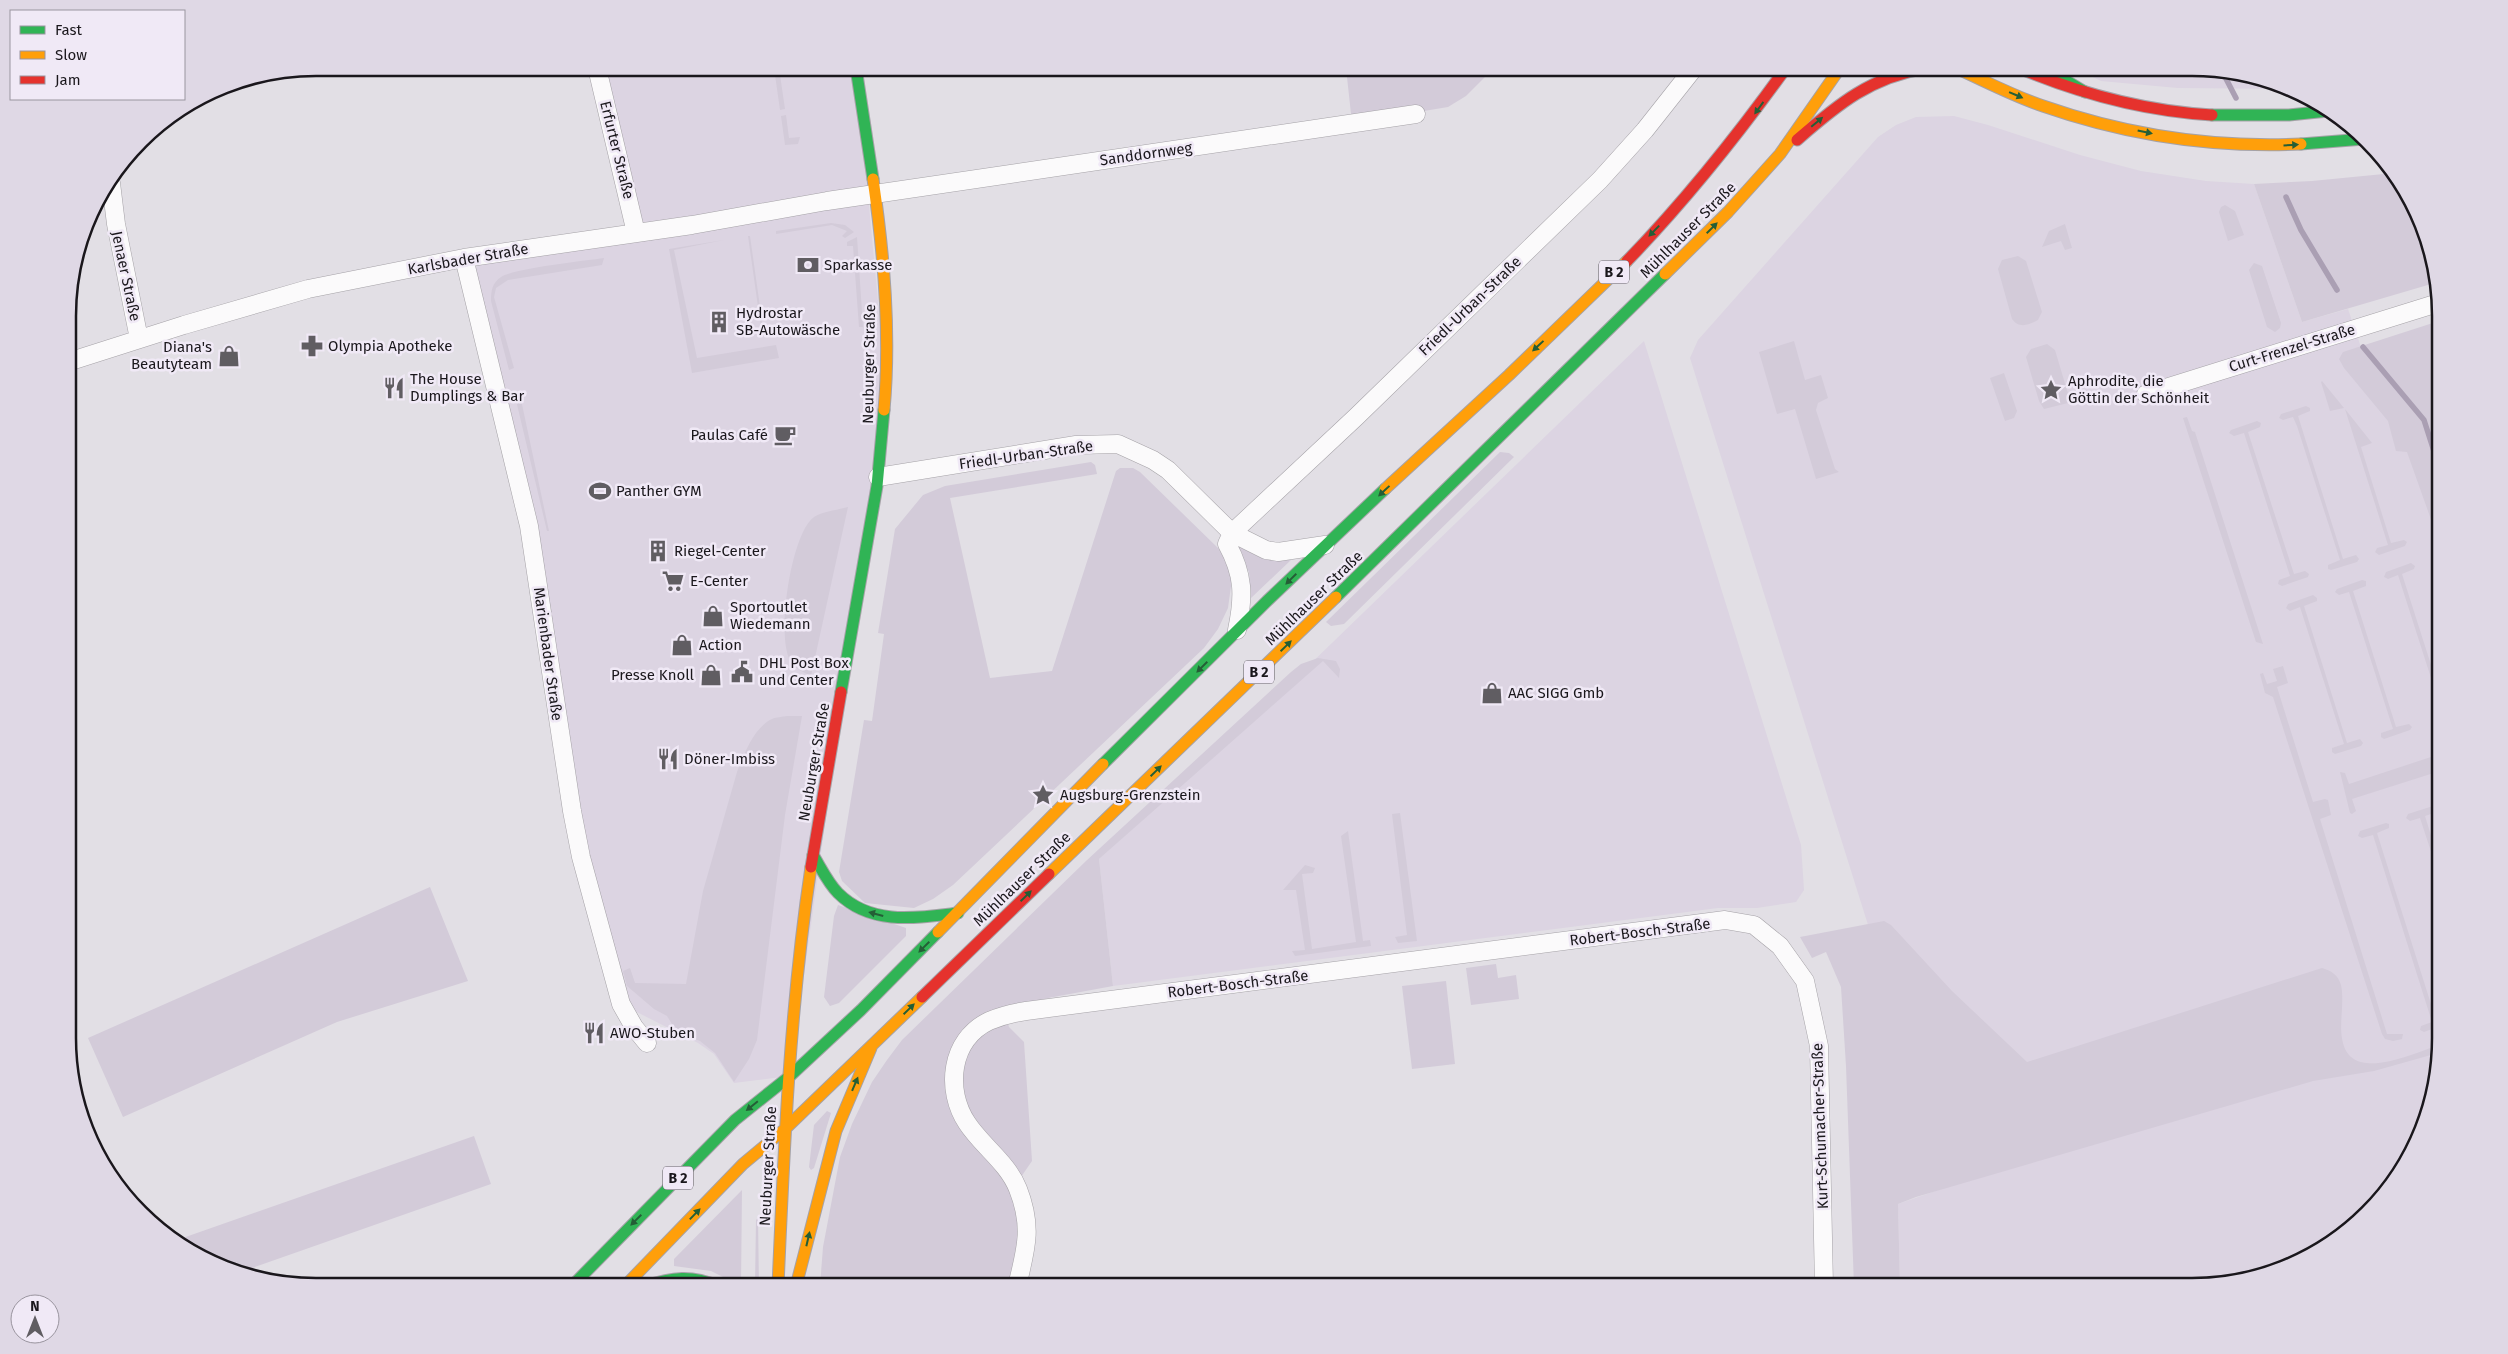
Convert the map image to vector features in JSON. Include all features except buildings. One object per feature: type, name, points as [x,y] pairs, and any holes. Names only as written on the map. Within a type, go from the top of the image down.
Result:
[{"type":"main road","name":"Neuburger Straße","points":[[778,1278],[785,1128],[803,922],[878,477],[886,386],[884,262],[876,194],[857,76]]},
{"type":"main road","name":"Mühlhauser Straße","points":[[790,1076],[861,1010],[1325,545],[1588,299],[1672,213],[1725,153],[1780,76]]},
{"type":"main road","name":"Mühlhauser Straße","points":[[785,1128],[1296,636],[1728,212],[1780,154],[1834,76]]},
{"type":"main road","points":[[1780,154],[1836,107],[1875,80],[1886,76]]},
{"type":"main road","points":[[1974,76],[2044,107],[2097,122],[2177,139],[2261,146],[2316,144],[2354,140]]},
{"type":"main road","points":[[2041,76],[2117,103],[2155,110],[2215,115],[2264,116],[2318,112]]},
{"type":"main road","points":[[2058,76],[2085,92]]},
{"type":"main road","points":[[813,854],[838,894],[857,908],[872,914],[908,919],[958,913]]},
{"type":"main road","points":[[798,1278],[836,1131],[874,1042]]},
{"type":"main road","name":"B 2","points":[[580,1278],[735,1120],[790,1076]]},
{"type":"main road","name":"B 2","points":[[633,1278],[743,1164],[785,1128]]},
{"type":"main road","points":[[677,1278],[692,1278]]},
{"type":"street","name":"Erfurter Straße","points":[[599,76],[636,233]]},
{"type":"street","name":"Friedl-Urban-Straße","points":[[1232,532],[1356,417],[1600,180],[1645,130],[1688,76]]},
{"type":"street","name":"Sanddornweg","points":[[876,194],[1416,114]]},
{"type":"street","name":"Jenaer Straße","points":[[112,190],[116,224],[139,339]]},
{"type":"street","name":"Karlsbader Straße","points":[[76,359],[308,289],[464,258],[636,233],[876,194]]},
{"type":"street","name":"Marienbader Straße","points":[[464,258],[529,526],[572,811],[581,857],[621,1004],[634,1027],[647,1043]]},
{"type":"street","name":"Curt-Frenzel-Straße","points":[[2146,394],[2431,304]]},
{"type":"street","name":"Friedl-Urban-Straße","points":[[878,477],[1076,445],[1118,444],[1136,450],[1168,470],[1232,532],[1266,550],[1278,552],[1325,545]]},
{"type":"street","points":[[1232,532],[1227,544],[1241,578],[1243,592],[1236,633]]},
{"type":"street","name":"Robert-Bosch-Straße","points":[[1018,1278],[1028,1226],[1018,1188],[998,1159],[967,1123],[954,1096],[953,1074],[958,1052],[972,1033],[988,1022],[1008,1014],[1026,1011],[1725,920],[1754,925],[1780,946]]},
{"type":"street","name":"Kurt-Schumacher-Straße","points":[[1780,946],[1806,981],[1819,1046],[1824,1278]]},
{"type":"shaded area","points":[[599,76],[857,76],[886,386],[790,1076],[734,1083],[714,1054],[698,1043],[621,1004],[581,857],[529,526],[464,258],[636,233]]},
{"type":"shaded area","points":[[775,76],[780,76],[785,109],[780,110]]},
{"type":"shaded area","points":[[1347,76],[1486,76],[1466,96],[1448,107],[1352,123]]},
{"type":"shaded area","points":[[2091,76],[2191,76],[2223,78],[2268,89],[2178,88],[2101,81]]},
{"type":"shaded area","points":[[786,115],[789,138],[800,137],[798,144],[785,145],[781,116]]},
{"type":"shaded area","points":[[1954,116],[2080,155],[2141,171],[2206,181],[2254,184],[2302,322],[2348,309],[2366,362],[2432,470],[2432,1037],[2430,1069],[2424,1100],[2400,1158],[2372,1196],[2350,1218],[2312,1246],[2254,1270],[2223,1276],[2191,1278],[1900,1278],[1898,1204],[1950,1186],[1690,358],[1698,340],[1878,137],[1896,125],[1916,117]]},
{"type":"shaded area","points":[[2385,174],[2400,196],[2419,239],[2430,284],[2302,322],[2254,184]]},
{"type":"shaded area","points":[[2225,205],[2235,211],[2244,235],[2228,241],[2219,212],[2221,207]]},
{"type":"shaded area","points":[[831,223],[845,225],[854,232],[845,238],[842,236],[847,231],[832,225],[776,234],[776,231]]},
{"type":"shaded area","points":[[2065,224],[2072,248],[2065,250],[2061,241],[2042,247],[2049,231]]},
{"type":"shaded area","points":[[748,236],[750,236],[763,328],[761,328]]},
{"type":"shaded area","points":[[857,237],[863,327],[859,327],[853,246],[847,246],[847,242]]},
{"type":"shaded area","points":[[724,240],[674,250],[697,358],[776,345],[779,358],[692,373],[669,249]]},
{"type":"shaded area","points":[[2018,256],[2026,261],[2042,312],[2038,320],[2024,325],[2018,324],[2012,319],[1998,269],[2002,260]]},
{"type":"shaded area","points":[[604,258],[602,265],[508,280],[496,288],[494,297],[514,368],[509,370],[491,301],[492,291],[496,282],[501,277],[520,271]]},
{"type":"shaded area","points":[[2254,263],[2262,266],[2281,323],[2280,328],[2275,332],[2267,327],[2249,270]]},
{"type":"shaded area","points":[[2432,323],[2432,522],[2407,452],[2396,451],[2388,421],[2344,368],[2339,359],[2343,352]]},
{"type":"shaded area","points":[[1644,341],[1801,845],[1804,890],[1796,902],[1757,908],[1718,908],[1113,986],[1099,859],[1243,729]]},
{"type":"shaded area","points":[[1794,341],[1805,380],[1821,375],[1828,398],[1818,403],[1816,410],[1835,469],[1839,472],[1816,479],[1795,409],[1777,414],[1759,352]]},
{"type":"shaded area","points":[[2047,344],[2055,350],[2069,397],[2068,403],[2044,409],[2039,401],[2026,357],[2031,349]]},
{"type":"shaded area","points":[[2004,373],[2017,411],[2014,418],[2005,421],[1990,378]]},
{"type":"shaded area","points":[[2322,381],[2344,408],[2330,411]]},
{"type":"shaded area","points":[[520,395],[549,531],[547,531],[515,396]]},
{"type":"shaded area","points":[[2306,406],[2310,408],[2310,411],[2298,416],[2343,559],[2356,555],[2359,559],[2357,562],[2331,570],[2328,569],[2328,565],[2340,560],[2297,426],[2293,417],[2283,420],[2279,418],[2281,414]]},
{"type":"shaded area","points":[[2345,409],[2372,443],[2361,447],[2391,543],[2404,540],[2407,542],[2405,546],[2379,555],[2375,552],[2377,548],[2388,545]]},
{"type":"shaded area","points":[[2187,417],[2192,431],[2195,432],[2263,644],[2256,642],[2183,418]]},
{"type":"shaded area","points":[[2257,421],[2261,423],[2260,427],[2248,432],[2294,574],[2305,571],[2309,574],[2308,577],[2282,586],[2278,584],[2279,580],[2290,576],[2244,433],[2234,436],[2229,433],[2231,430]]},
{"type":"shaded area","points":[[1500,452],[1509,453],[1514,457],[1344,624],[1331,626],[1326,622]]},
{"type":"shaded area","points":[[1091,462],[1095,465],[1097,474],[950,498],[990,678],[1052,671],[1116,471],[1120,468],[1133,468],[1140,472],[1223,554],[1232,579],[1228,608],[1218,629],[1204,648],[953,885],[933,899],[914,908],[865,903],[842,881],[839,872],[864,720],[872,721],[884,634],[878,633],[895,529],[923,495],[945,486]]},
{"type":"shaded area","points":[[848,507],[811,676],[794,666],[786,648],[785,608],[793,563],[806,527],[814,517]]},
{"type":"shaded area","points":[[1233,542],[1291,560],[1251,598],[1249,572]]},
{"type":"shaded area","points":[[2411,563],[2415,566],[2414,569],[2402,574],[2432,668],[2432,681],[2398,575],[2388,579],[2384,577],[2386,572]]},
{"type":"shaded area","points":[[2362,580],[2366,581],[2366,586],[2353,591],[2396,727],[2409,724],[2412,727],[2410,730],[2384,739],[2381,737],[2381,733],[2393,729],[2349,592],[2339,595],[2335,592],[2337,589]]},
{"type":"shaded area","points":[[2313,595],[2317,598],[2317,601],[2304,606],[2347,743],[2360,739],[2363,743],[2361,746],[2335,754],[2332,752],[2332,748],[2344,744],[2300,607],[2290,611],[2286,608],[2288,604]]},
{"type":"shaded area","points":[[1318,658],[1336,661],[1340,669],[1339,678],[1323,661],[1099,859],[1113,986],[1048,998],[1004,1011],[1009,1027],[1024,1042],[1032,1161],[1012,1190],[1022,1228],[1012,1278],[821,1278],[823,1247],[840,1157],[852,1124],[872,1082],[902,1040],[1086,861],[1301,664]]},
{"type":"shaded area","points":[[2283,666],[2288,683],[2277,687],[2313,802],[2328,800],[2331,815],[2320,819],[2387,1034],[2403,1034],[2402,1039],[2393,1041],[2385,1039],[2382,1034],[2273,697],[2265,693],[2260,674],[2263,673],[2267,684],[2277,681],[2273,669]]},
{"type":"shaded area","points":[[802,716],[785,815],[757,1040],[749,1059],[734,1082],[715,1053],[700,1041],[677,1032],[667,1016],[654,1009],[627,986],[623,971],[630,968],[635,983],[686,984],[703,891],[742,758],[760,728],[772,719]]},
{"type":"shaded area","points":[[2432,757],[2432,774],[2352,799],[2356,811],[2352,814],[2350,813],[2340,772],[2345,773],[2349,784]]},
{"type":"shaded area","points":[[2432,806],[2432,814],[2425,816],[2432,839],[2432,855],[2420,818],[2410,821],[2406,818],[2408,814]]},
{"type":"shaded area","points":[[1400,813],[1417,941],[1398,943],[1395,937],[1407,935],[1392,814]]},
{"type":"shaded area","points":[[2386,823],[2389,824],[2389,828],[2377,833],[2432,1007],[2432,1022],[2373,835],[2362,838],[2358,836],[2360,831]]},
{"type":"shaded area","points":[[1348,831],[1363,941],[1370,940],[1371,946],[1295,956],[1292,951],[1305,950],[1296,890],[1283,890],[1305,865],[1315,868],[1313,873],[1302,874],[1312,949],[1356,942],[1341,836]]},
{"type":"shaded area","points":[[430,887],[468,981],[337,1022],[123,1117],[88,1038]]},
{"type":"shaded area","points":[[838,905],[906,928],[906,936],[839,1003],[830,1006],[824,997],[834,916]]},
{"type":"shaded area","points":[[1884,921],[1891,925],[1952,991],[2027,1062],[2322,968],[2334,974],[2341,985],[2342,1036],[2349,1055],[2359,1061],[2371,1063],[2385,1062],[2431,1048],[2431,1055],[2374,1071],[2313,1081],[1916,1197],[1898,1204],[1900,1278],[1854,1278],[1846,1066],[1841,987],[1826,952],[1812,958],[1800,937]]},
{"type":"shaded area","points":[[1496,964],[1498,978],[1516,975],[1519,999],[1471,1005],[1466,968]]},
{"type":"shaded area","points":[[1446,981],[1455,1064],[1412,1069],[1402,986]]},
{"type":"shaded area","points":[[2432,1022],[2432,1029],[2424,1032],[2420,1030],[2421,1026]]},
{"type":"shaded area","points":[[827,1111],[831,1113],[814,1168],[811,1170],[809,1167],[814,1125]]},
{"type":"shaded area","points":[[474,1136],[491,1184],[250,1269],[210,1253],[184,1238]]},
{"type":"shaded area","points":[[742,1190],[741,1278],[725,1278],[711,1271],[674,1266],[674,1259]]},
{"type":"shaded area","points":[[758,1218],[759,1278],[755,1278],[756,1220]]},
{"type":"waterway","points":[[2226,79],[2236,98]]},
{"type":"waterway","points":[[2286,197],[2301,230],[2337,290]]},
{"type":"waterway","points":[[2363,347],[2424,420],[2432,445]]},
{"type":"traffic: fast","points":[[857,76],[873,179]]},
{"type":"traffic: fast","points":[[2058,76],[2085,92]]},
{"type":"traffic: fast","points":[[2212,115],[2289,115],[2318,112]]},
{"type":"traffic: fast","points":[[2301,144],[2354,140]]},
{"type":"traffic: fast","points":[[1336,597],[1665,274]]},
{"type":"traffic: fast","points":[[841,692],[877,486],[884,410]]},
{"type":"traffic: fast","points":[[1103,764],[1267,601],[1385,489]]},
{"type":"traffic: fast","points":[[813,855],[834,889],[851,904],[865,911],[880,915],[911,918],[958,913]]},
{"type":"traffic: fast","points":[[580,1278],[735,1120],[790,1076],[861,1010],[938,932]]},
{"type":"traffic: slow","points":[[1665,274],[1728,212],[1780,154],[1834,76]]},
{"type":"traffic: slow","points":[[1973,76],[2043,106],[2106,125],[2138,132],[2235,144],[2301,144]]},
{"type":"traffic: slow","points":[[873,179],[885,294],[887,352],[884,410]]},
{"type":"traffic: slow","points":[[1385,489],[1509,375],[1627,261]]},
{"type":"traffic: slow","points":[[1049,874],[1336,597]]},
{"type":"traffic: slow","points":[[938,932],[1103,764]]},
{"type":"traffic: slow","points":[[778,1278],[793,1024],[811,867]]},
{"type":"traffic: slow","points":[[633,1278],[743,1164],[785,1129],[922,997]]},
{"type":"traffic: slow","points":[[798,1278],[836,1131],[871,1048]]},
{"type":"traffic: jam","points":[[1627,261],[1670,215],[1710,167],[1780,76]]},
{"type":"traffic: jam","points":[[1797,140],[1856,94],[1894,76]]},
{"type":"traffic: jam","points":[[2039,76],[2114,100],[2162,110],[2212,115]]},
{"type":"traffic: jam","points":[[811,867],[841,692]]},
{"type":"traffic: jam","points":[[922,997],[1049,874]]},
{"type":"place","name":"Sparkasse","points":[[808,265]]},
{"type":"place","name":"Hydrostar SB-Autowäsche","points":[[719,322]]},
{"type":"place","name":"Olympia Apotheke","points":[[312,346]]},
{"type":"place","name":"Diana's Beautyteam","points":[[229,356]]},
{"type":"place","name":"The House Dumplings & Bar","points":[[394,388]]},
{"type":"place","name":"Aphrodite, die Göttin der Schönheit","points":[[2051,390]]},
{"type":"place","name":"Paulas Café","points":[[785,435]]},
{"type":"place","name":"Panther GYM","points":[[600,491]]},
{"type":"place","name":"Riegel-Center","points":[[658,551]]},
{"type":"place","name":"E-Center","points":[[673,581]]},
{"type":"place","name":"Sportoutlet Wiedemann","points":[[713,616]]},
{"type":"place","name":"Action","points":[[682,645]]},
{"type":"place","name":"DHL Post Box und Center","points":[[742,672]]},
{"type":"place","name":"Presse Knoll","points":[[711,675]]},
{"type":"place","name":"AAC SIGG Gmb","points":[[1492,693]]},
{"type":"place","name":"Döner-Imbiss","points":[[668,759]]},
{"type":"place","name":"Augsburg-Grenzstein","points":[[1043,795]]},
{"type":"place","name":"AWO-Stuben","points":[[594,1033]]}]
